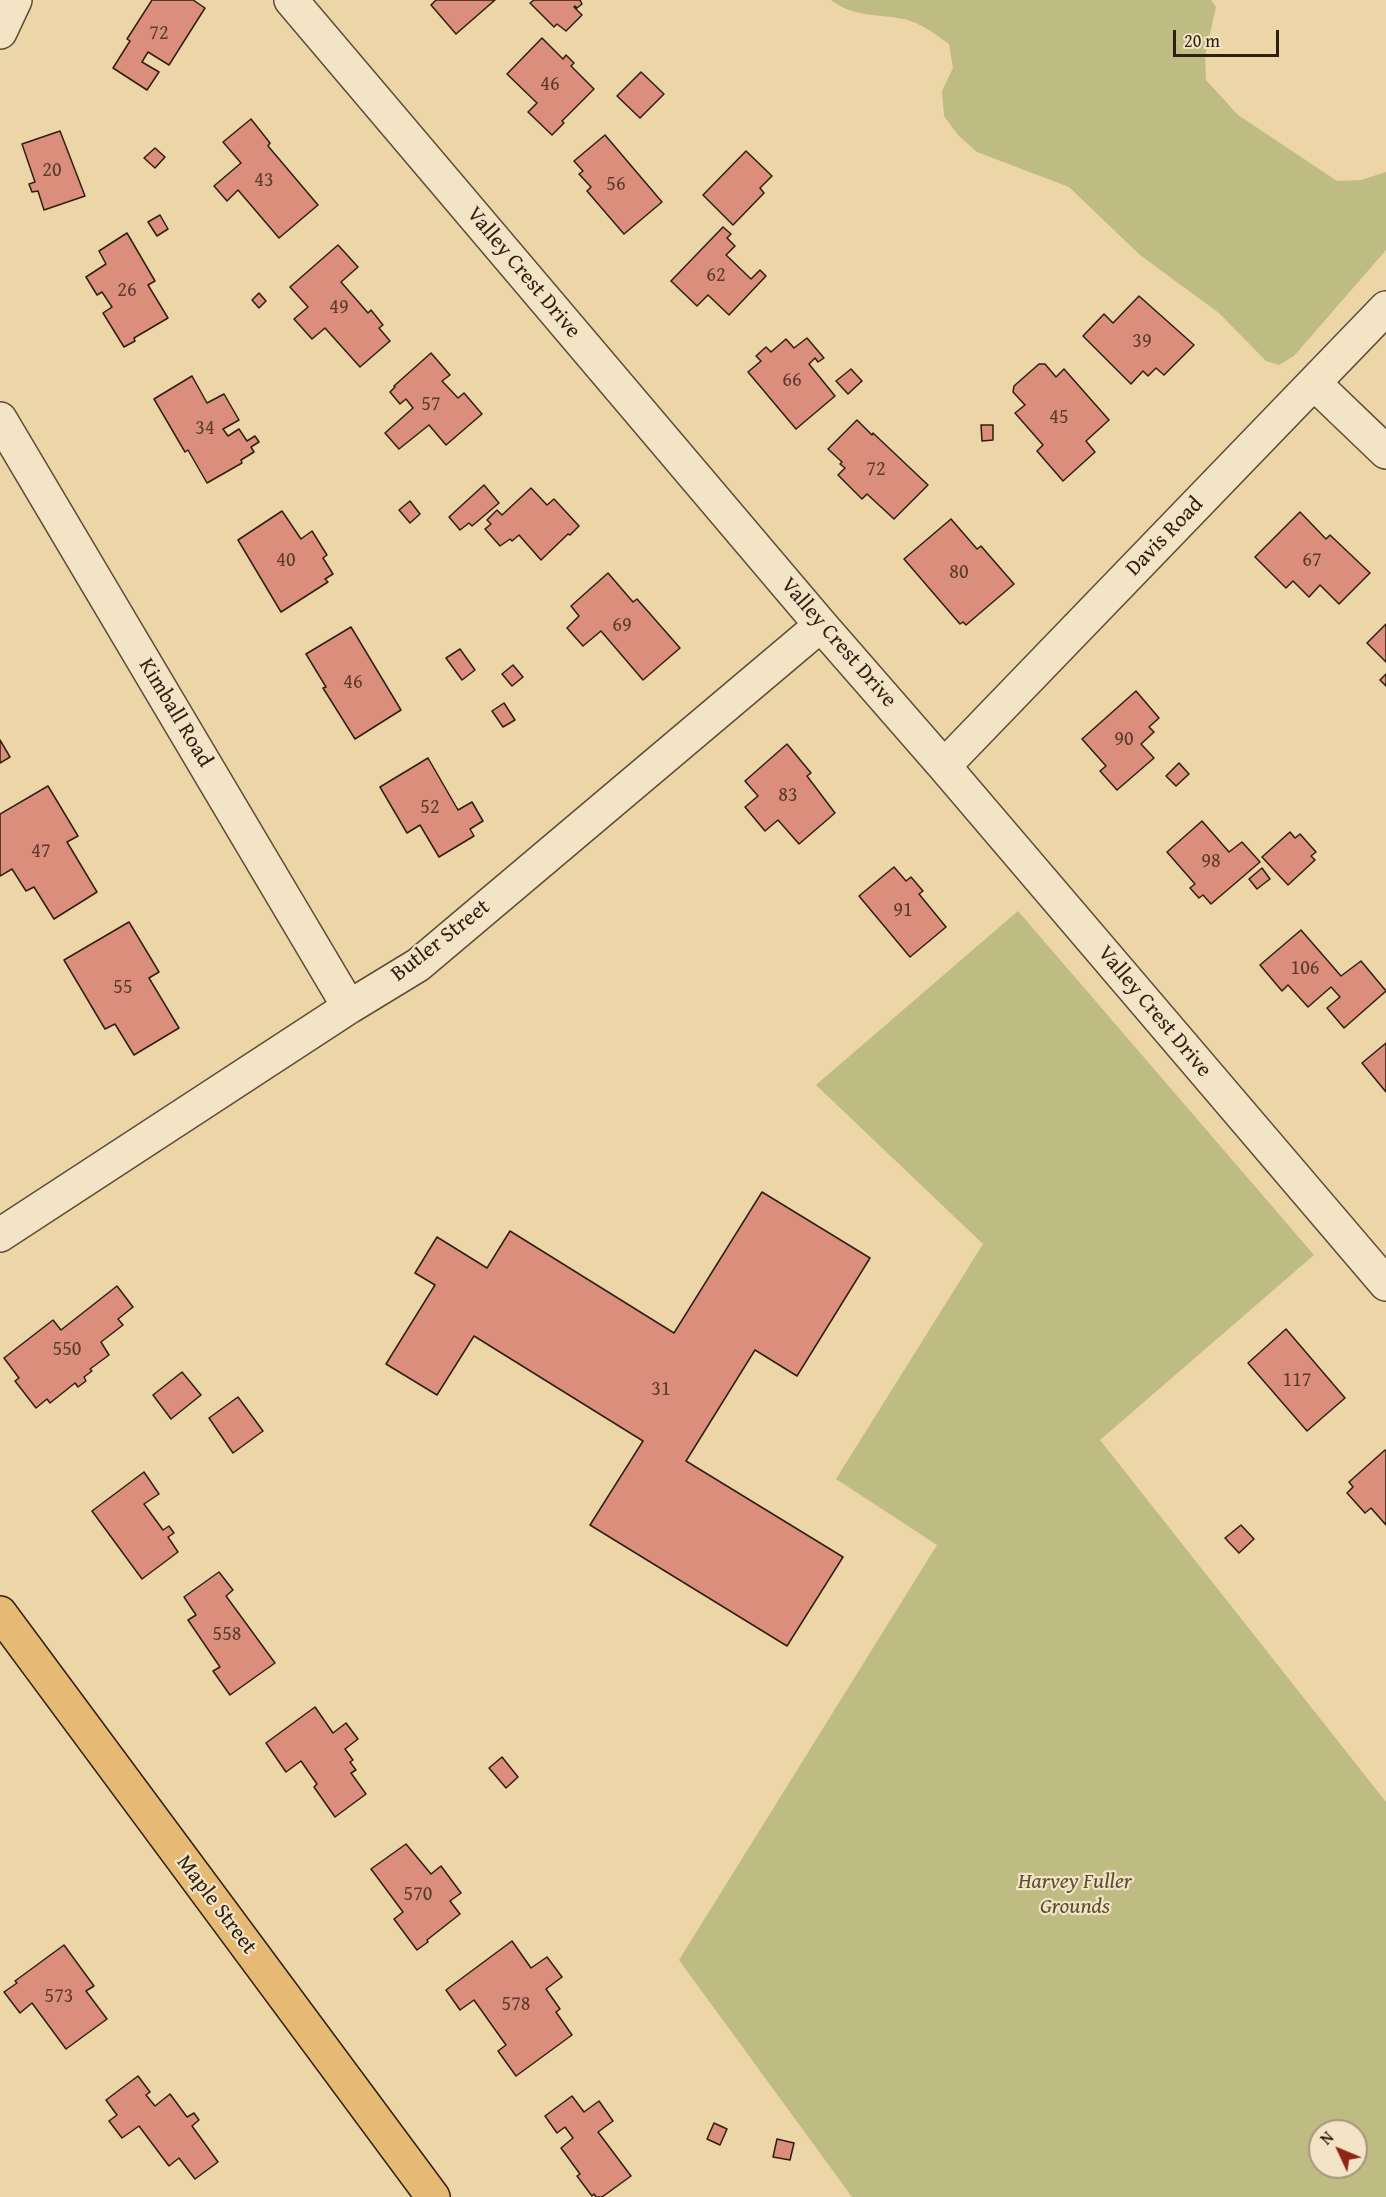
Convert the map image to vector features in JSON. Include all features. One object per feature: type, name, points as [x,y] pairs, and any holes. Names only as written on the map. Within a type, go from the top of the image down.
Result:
[{"type":"main road","name":"Maple Street","points":[[0,1613],[433,2197]]},
{"type":"street","points":[[0,32],[15,0]]},
{"type":"street","name":"Valley Crest Drive","points":[[291,0],[821,625],[1386,1284]]},
{"type":"street","name":"Davis Road","points":[[944,766],[1386,308]]},
{"type":"street","points":[[1314,383],[1386,452]]},
{"type":"street","name":"Kimball Road","points":[[0,419],[349,1007]]},
{"type":"street","name":"Butler Street","points":[[0,1235],[349,1007],[418,965],[821,625]]},
{"type":"green space","points":[[831,0],[1211,0],[1216,7],[1205,56],[1206,80],[1238,115],[1337,181],[1361,180],[1386,172],[1386,250],[1294,356],[1279,365],[1266,361],[1219,313],[1140,255],[1069,187],[977,152],[958,135],[944,116],[942,91],[953,68],[949,44],[916,23],[857,12]]},
{"type":"green space","name":"Harvey Fuller Grounds","points":[[1018,911],[1314,1255],[1100,1440],[1386,1802],[1386,2197],[852,2197],[679,1960],[937,1545],[836,1479],[983,1244],[816,1085]]},
{"type":"building","points":[[152,0],[193,0],[205,8],[169,65],[148,52],[142,62],[159,72],[147,90],[113,68],[130,41],[127,39]]},
{"type":"building","points":[[436,0],[495,0],[456,34],[431,5]]},
{"type":"building","points":[[534,0],[580,0],[582,4],[577,8],[574,7],[582,15],[566,31],[557,24],[554,27],[530,3]]},
{"type":"building","points":[[542,38],[563,59],[566,55],[574,63],[571,66],[594,89],[562,121],[564,123],[552,135],[528,112],[537,103],[507,74]]},
{"type":"building","points":[[641,72],[664,94],[640,118],[617,96]]},
{"type":"building","points":[[251,119],[270,143],[268,146],[318,205],[279,238],[238,190],[227,201],[214,186],[241,163],[223,142]]},
{"type":"building","points":[[60,131],[85,196],[44,210],[38,191],[32,192],[29,184],[35,182],[22,144]]},
{"type":"building","points":[[605,135],[662,202],[624,234],[587,191],[591,187],[579,174],[583,171],[574,161]]},
{"type":"building","points":[[155,148],[165,157],[155,168],[144,158]]},
{"type":"building","points":[[746,151],[772,176],[760,188],[764,193],[733,225],[703,195]]},
{"type":"building","points":[[160,215],[168,229],[157,236],[148,222]]},
{"type":"building","points":[[723,227],[731,234],[727,238],[735,246],[726,255],[751,279],[760,270],[766,276],[729,315],[708,295],[697,306],[671,281]]},
{"type":"building","points":[[127,233],[155,281],[148,285],[168,318],[134,338],[135,341],[124,347],[103,313],[112,307],[102,292],[97,295],[86,277],[106,264],[99,251]]},
{"type":"building","points":[[338,245],[358,267],[341,282],[368,313],[371,310],[383,325],[379,328],[390,341],[360,367],[325,328],[312,339],[294,319],[308,307],[290,287]]},
{"type":"building","points":[[259,293],[266,301],[259,308],[252,300]]},
{"type":"building","points":[[1139,296],[1194,345],[1164,375],[1156,368],[1148,376],[1143,371],[1131,384],[1083,336],[1104,314],[1113,323]]},
{"type":"building","points":[[807,338],[824,358],[818,362],[815,358],[809,364],[835,396],[796,429],[748,372],[761,361],[756,356],[766,347],[771,352],[786,339],[794,348]]},
{"type":"building","points":[[431,353],[450,375],[442,381],[458,398],[464,393],[482,414],[446,445],[429,425],[399,449],[385,433],[413,408],[406,399],[400,404],[390,392]]},
{"type":"building","points":[[1039,364],[1045,364],[1056,377],[1064,369],[1109,420],[1086,441],[1095,452],[1063,481],[1037,451],[1043,445],[1015,413],[1025,405],[1013,392],[1014,386]]},
{"type":"building","points":[[851,369],[862,381],[848,394],[836,381]]},
{"type":"building","points":[[192,376],[207,403],[224,394],[239,420],[223,429],[228,436],[239,429],[247,441],[255,436],[259,442],[251,447],[254,452],[241,460],[242,463],[207,483],[188,450],[185,452],[154,399]]},
{"type":"building","points":[[857,420],[928,485],[894,519],[867,494],[862,499],[838,475],[845,468],[828,449]]},
{"type":"building","points":[[981,425],[993,425],[993,440],[982,441]]},
{"type":"building","points":[[484,485],[499,503],[472,526],[469,523],[460,530],[449,517]]},
{"type":"building","points":[[531,488],[547,505],[554,499],[579,526],[541,560],[519,535],[500,546],[485,529],[491,524],[487,520],[497,510],[502,515]]},
{"type":"building","points":[[410,501],[420,514],[410,523],[399,510]]},
{"type":"building","points":[[282,511],[301,539],[312,531],[327,555],[323,558],[333,574],[325,579],[328,582],[281,612],[238,540]]},
{"type":"building","points":[[1300,512],[1326,539],[1330,535],[1370,573],[1339,604],[1320,585],[1309,597],[1293,581],[1286,588],[1255,557]]},
{"type":"building","points":[[951,519],[977,549],[981,546],[1014,584],[966,625],[963,622],[960,624],[904,559]]},
{"type":"building","points":[[608,573],[633,602],[637,599],[680,648],[643,680],[601,631],[583,646],[567,628],[579,616],[571,606]]},
{"type":"building","points":[[1386,624],[1386,662],[1367,643]]},
{"type":"building","points":[[351,627],[401,710],[355,739],[323,688],[326,687],[306,654]]},
{"type":"building","points":[[460,649],[475,670],[462,680],[446,658]]},
{"type":"building","points":[[513,665],[523,677],[512,686],[502,674]]},
{"type":"building","points":[[1386,674],[1386,686],[1380,680]]},
{"type":"building","points":[[1136,691],[1159,718],[1149,727],[1154,732],[1141,744],[1154,758],[1117,790],[1100,771],[1106,766],[1082,739]]},
{"type":"building","points":[[504,703],[515,720],[503,727],[492,711]]},
{"type":"building","points":[[0,740],[10,757],[0,763]]},
{"type":"building","points":[[787,744],[811,773],[807,776],[835,813],[799,844],[778,820],[765,831],[745,807],[758,796],[745,781]]},
{"type":"building","points":[[428,758],[458,810],[472,802],[483,821],[470,829],[474,836],[439,857],[420,825],[407,833],[380,787]]},
{"type":"building","points":[[1179,763],[1189,774],[1176,786],[1166,776]]},
{"type":"building","points":[[48,786],[78,836],[67,842],[97,892],[54,919],[34,887],[26,891],[12,869],[0,876],[0,814]]},
{"type":"building","points":[[1202,821],[1229,852],[1242,842],[1260,862],[1211,904],[1203,895],[1199,898],[1190,888],[1195,884],[1167,852]]},
{"type":"building","points":[[1290,832],[1295,838],[1300,834],[1316,852],[1311,856],[1315,860],[1288,885],[1262,857]]},
{"type":"building","points":[[894,867],[906,881],[911,877],[923,891],[919,894],[946,927],[910,957],[859,896]]},
{"type":"building","points":[[1262,868],[1270,879],[1257,889],[1249,879]]},
{"type":"building","points":[[129,922],[159,972],[149,978],[179,1028],[134,1055],[115,1024],[105,1029],[64,960]]},
{"type":"building","points":[[1301,930],[1341,976],[1361,961],[1386,991],[1344,1028],[1327,1008],[1340,997],[1331,987],[1308,1007],[1288,985],[1282,991],[1260,965]]},
{"type":"building","points":[[1386,1043],[1386,1092],[1362,1063]]},
{"type":"building","points":[[762,1192],[870,1258],[797,1376],[755,1350],[686,1461],[843,1557],[787,1646],[590,1525],[643,1441],[474,1336],[437,1395],[386,1364],[435,1285],[415,1273],[437,1237],[487,1268],[510,1231],[674,1333]]},
{"type":"building","points":[[117,1286],[133,1307],[118,1319],[123,1325],[101,1342],[109,1355],[90,1369],[92,1371],[84,1377],[86,1381],[78,1387],[75,1383],[50,1403],[47,1399],[36,1408],[15,1381],[19,1378],[4,1358],[53,1320],[61,1330]]},
{"type":"building","points":[[1286,1329],[1345,1398],[1307,1431],[1248,1363]]},
{"type":"building","points":[[182,1372],[201,1395],[171,1419],[153,1395]]},
{"type":"building","points":[[238,1397],[263,1431],[233,1453],[209,1418]]},
{"type":"building","points":[[1385,1450],[1386,1525],[1371,1508],[1365,1513],[1347,1493],[1353,1487],[1349,1482]]},
{"type":"building","points":[[144,1472],[159,1494],[144,1504],[163,1530],[169,1526],[174,1533],[168,1537],[178,1552],[142,1579],[92,1511]]},
{"type":"building","points":[[1241,1525],[1254,1539],[1239,1553],[1225,1538]]},
{"type":"building","points":[[219,1572],[233,1590],[226,1596],[275,1663],[230,1695],[213,1671],[220,1667],[188,1620],[196,1615],[184,1597]]},
{"type":"building","points":[[315,1707],[333,1733],[346,1723],[358,1739],[345,1749],[353,1760],[350,1762],[356,1770],[351,1773],[366,1794],[335,1817],[314,1787],[317,1784],[301,1761],[286,1772],[266,1743]]},
{"type":"building","points":[[502,1757],[518,1777],[506,1788],[489,1768]]},
{"type":"building","points":[[406,1844],[431,1874],[441,1866],[461,1893],[450,1901],[460,1914],[417,1950],[394,1919],[403,1912],[371,1869]]},
{"type":"building","points":[[512,1941],[531,1968],[547,1957],[562,1977],[546,1989],[560,2009],[556,2012],[572,2035],[516,2076],[498,2051],[506,2045],[474,2000],[460,2010],[446,1990]]},
{"type":"building","points":[[64,1945],[94,1986],[86,1991],[107,2019],[66,2049],[32,2003],[20,2013],[4,1992],[17,1983],[15,1981]]},
{"type":"building","points":[[138,2076],[150,2092],[146,2095],[155,2106],[170,2094],[187,2117],[194,2113],[199,2120],[192,2126],[218,2162],[195,2179],[179,2158],[169,2166],[139,2126],[122,2138],[109,2121],[117,2115],[106,2100]]},
{"type":"building","points":[[572,2096],[584,2112],[599,2101],[613,2121],[598,2132],[631,2176],[602,2197],[596,2197],[594,2194],[592,2196],[577,2176],[580,2174],[561,2148],[573,2138],[565,2127],[557,2133],[545,2116]]},
{"type":"building","points":[[714,2123],[727,2129],[720,2145],[707,2139]]},
{"type":"building","points":[[777,2139],[794,2143],[790,2160],[773,2157]]}]
